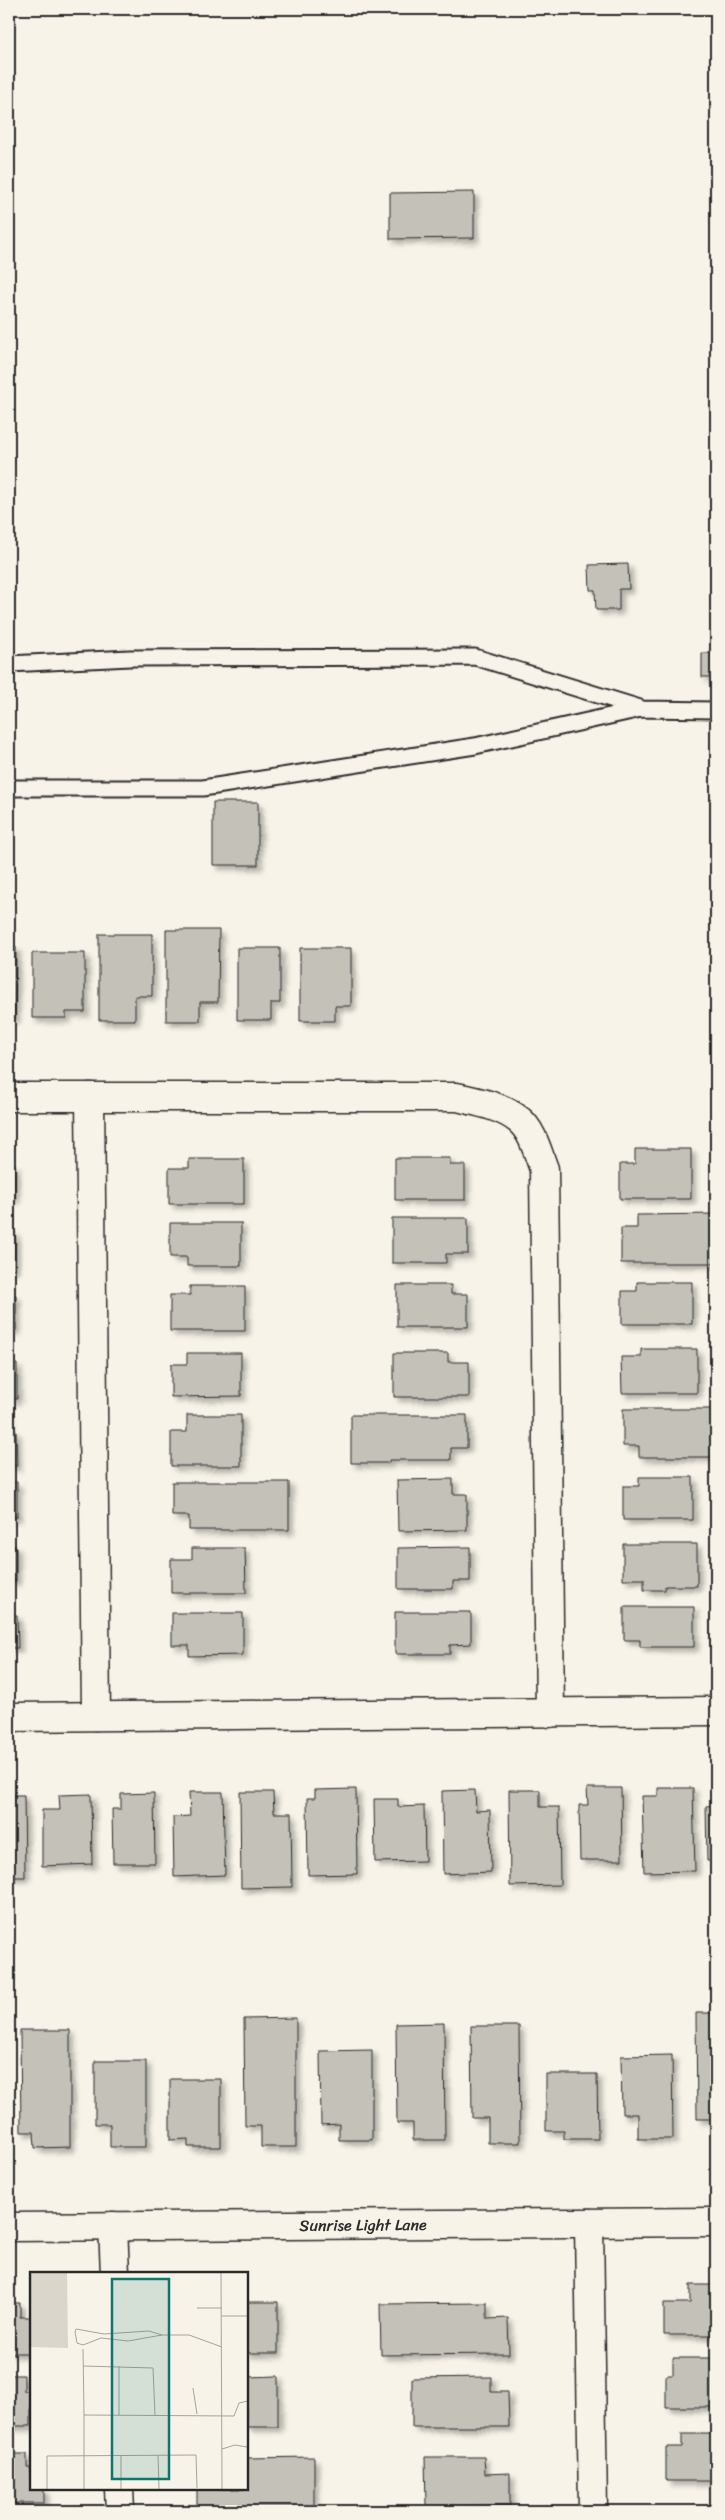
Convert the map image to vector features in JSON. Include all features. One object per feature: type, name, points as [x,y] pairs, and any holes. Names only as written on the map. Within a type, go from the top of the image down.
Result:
[{"type":"street","points":[[9,1097],[456,1097],[487,1104],[520,1120],[534,1140],[544,1169],[550,1713]]},
{"type":"street","points":[[90,1097],[96,1716]]},
{"type":"street","points":[[9,1717],[716,1711]]},
{"type":"street","name":"Sunrise Light Lane","points":[[9,2226],[716,2222]]},
{"type":"street","points":[[589,2223],[593,2511]]},
{"type":"street","points":[[114,2226],[115,2272]]},
{"type":"street","points":[[119,2490],[120,2511]]},
{"type":"lane","points":[[9,664],[130,658],[475,657],[641,709]]},
{"type":"lane","points":[[9,788],[203,788],[475,746],[641,709],[716,710]]},
{"type":"building","points":[[474,192],[474,238],[390,239],[390,193]]},
{"type":"building","points":[[628,564],[629,589],[619,589],[619,610],[596,610],[595,590],[590,590],[589,565]]},
{"type":"building","points":[[702,653],[716,653],[716,677],[702,677]]},
{"type":"building","points":[[213,802],[258,802],[258,865],[213,865]]},
{"type":"building","points":[[166,930],[219,930],[218,1002],[200,1002],[200,1021],[166,1021]]},
{"type":"building","points":[[99,934],[152,934],[152,996],[135,996],[135,1020],[99,1020]]},
{"type":"building","points":[[9,947],[16,947],[15,1019],[9,1019]]},
{"type":"building","points":[[237,948],[280,948],[280,1003],[271,1003],[271,1020],[237,1020]]},
{"type":"building","points":[[300,948],[351,948],[351,1006],[335,1006],[335,1021],[300,1021]]},
{"type":"building","points":[[32,953],[85,953],[85,1012],[66,1012],[66,1018],[32,1018]]},
{"type":"building","points":[[635,1149],[691,1149],[691,1199],[620,1199],[620,1164],[635,1164]]},
{"type":"building","points":[[395,1158],[450,1158],[450,1165],[465,1165],[465,1200],[395,1200]]},
{"type":"building","points":[[189,1159],[244,1159],[244,1204],[169,1204],[169,1168],[189,1168]]},
{"type":"building","points":[[9,1164],[15,1164],[15,1199],[9,1199]]},
{"type":"building","points":[[716,1214],[716,1263],[621,1263],[621,1228],[637,1228],[637,1215]]},
{"type":"building","points":[[392,1218],[468,1218],[468,1254],[446,1254],[446,1263],[392,1263]]},
{"type":"building","points":[[170,1223],[241,1223],[241,1266],[187,1266],[187,1257],[170,1257]]},
{"type":"building","points":[[9,1232],[15,1232],[15,1269],[9,1269]]},
{"type":"building","points":[[637,1282],[692,1282],[692,1324],[622,1324],[622,1291],[637,1291]]},
{"type":"building","points":[[397,1285],[451,1285],[451,1294],[468,1294],[468,1327],[397,1327]]},
{"type":"building","points":[[190,1286],[245,1286],[245,1331],[170,1331],[170,1295],[190,1295]]},
{"type":"building","points":[[9,1295],[16,1295],[16,1330],[9,1330]]},
{"type":"building","points":[[641,1349],[697,1349],[697,1393],[622,1393],[621,1357],[641,1357]]},
{"type":"building","points":[[187,1353],[241,1353],[241,1396],[171,1397],[171,1364],[187,1364]]},
{"type":"building","points":[[394,1353],[448,1353],[448,1362],[469,1362],[469,1397],[394,1397]]},
{"type":"building","points":[[9,1364],[17,1364],[17,1399],[9,1399]]},
{"type":"building","points":[[623,1409],[716,1409],[716,1457],[639,1457],[639,1446],[623,1446]]},
{"type":"building","points":[[9,1414],[10,1431],[16,1431],[17,1466],[9,1466]]},
{"type":"building","points":[[187,1415],[241,1415],[241,1466],[171,1466],[171,1432],[187,1432]]},
{"type":"building","points":[[351,1415],[467,1415],[467,1448],[451,1448],[451,1460],[389,1460],[389,1463],[351,1463]]},
{"type":"building","points":[[639,1477],[693,1477],[693,1520],[623,1520],[623,1486],[639,1486]]},
{"type":"building","points":[[453,1479],[453,1494],[467,1494],[467,1530],[398,1531],[397,1480]]},
{"type":"building","points":[[9,1482],[17,1482],[17,1517],[9,1517]]},
{"type":"building","points":[[172,1482],[289,1482],[289,1530],[189,1530],[189,1516],[172,1516]]},
{"type":"building","points":[[623,1544],[697,1544],[697,1586],[665,1586],[665,1590],[644,1590],[644,1579],[623,1579]]},
{"type":"building","points":[[9,1546],[16,1546],[16,1581],[9,1581]]},
{"type":"building","points":[[470,1547],[470,1581],[453,1581],[453,1589],[398,1589],[398,1548]]},
{"type":"building","points":[[192,1548],[245,1548],[246,1593],[171,1593],[171,1559],[192,1559]]},
{"type":"building","points":[[624,1607],[694,1607],[694,1647],[640,1647],[640,1640],[624,1640]]},
{"type":"building","points":[[395,1612],[471,1612],[471,1644],[450,1645],[450,1654],[395,1654]]},
{"type":"building","points":[[172,1613],[243,1613],[243,1655],[189,1656],[189,1645],[172,1645]]},
{"type":"building","points":[[9,1615],[17,1615],[18,1648],[9,1648]]},
{"type":"building","points":[[587,1788],[621,1788],[622,1860],[580,1860],[579,1805],[588,1805]]},
{"type":"building","points":[[658,1788],[693,1788],[695,1871],[644,1872],[642,1796],[658,1796]]},
{"type":"building","points":[[356,1789],[357,1874],[308,1875],[307,1798],[315,1798],[315,1790]]},
{"type":"building","points":[[475,1790],[476,1811],[490,1810],[491,1872],[443,1874],[442,1791]]},
{"type":"building","points":[[509,1790],[540,1790],[540,1807],[559,1807],[560,1885],[510,1886]]},
{"type":"building","points":[[189,1792],[223,1792],[225,1875],[174,1877],[173,1817],[190,1816]]},
{"type":"building","points":[[240,1792],[273,1792],[274,1813],[291,1813],[292,1887],[241,1888]]},
{"type":"building","points":[[154,1793],[155,1863],[113,1863],[112,1809],[121,1809],[121,1794]]},
{"type":"building","points":[[91,1794],[92,1864],[42,1866],[42,1810],[60,1810],[59,1795]]},
{"type":"building","points":[[9,1795],[24,1795],[25,1877],[9,1877]]},
{"type":"building","points":[[374,1799],[398,1799],[398,1807],[424,1806],[425,1861],[375,1862]]},
{"type":"building","points":[[716,1805],[716,1861],[707,1861],[706,1806]]},
{"type":"building","points":[[696,2013],[716,2013],[716,2139],[714,2139],[714,2119],[697,2119]]},
{"type":"building","points":[[296,2018],[296,2147],[261,2147],[261,2126],[245,2126],[244,2019]]},
{"type":"building","points":[[444,2023],[445,2140],[413,2140],[413,2123],[397,2123],[396,2024]]},
{"type":"building","points":[[471,2026],[519,2026],[520,2143],[488,2143],[488,2118],[472,2118]]},
{"type":"building","points":[[20,2030],[70,2030],[70,2147],[35,2148],[34,2132],[21,2132]]},
{"type":"building","points":[[372,2050],[372,2140],[339,2140],[339,2124],[321,2125],[320,2051]]},
{"type":"building","points":[[672,2055],[673,2139],[638,2139],[638,2114],[622,2114],[621,2056]]},
{"type":"building","points":[[95,2061],[146,2061],[146,2147],[110,2147],[110,2124],[95,2124]]},
{"type":"building","points":[[546,2074],[597,2074],[598,2139],[564,2139],[564,2131],[546,2131]]},
{"type":"building","points":[[170,2079],[221,2079],[221,2147],[188,2147],[188,2139],[170,2140]]},
{"type":"building","points":[[690,2285],[716,2285],[716,2335],[664,2335],[664,2303],[690,2303]]},
{"type":"building","points":[[248,2302],[278,2302],[278,2353],[248,2353]]},
{"type":"building","points":[[9,2303],[20,2303],[20,2317],[30,2317],[30,2353],[9,2353]]},
{"type":"building","points":[[487,2303],[487,2319],[508,2318],[509,2354],[381,2355],[380,2304]]},
{"type":"building","points":[[673,2358],[716,2358],[716,2407],[666,2407],[666,2375],[673,2375]]},
{"type":"building","points":[[9,2375],[24,2375],[24,2391],[30,2391],[30,2426],[9,2426]]},
{"type":"building","points":[[278,2376],[278,2427],[248,2427],[248,2377]]},
{"type":"building","points":[[491,2377],[491,2392],[508,2392],[509,2427],[412,2427],[412,2378]]},
{"type":"building","points":[[682,2434],[716,2434],[716,2481],[666,2481],[666,2447],[682,2447]]},
{"type":"building","points":[[9,2454],[27,2454],[27,2468],[30,2468],[30,2490],[44,2490],[44,2503],[9,2503]]},
{"type":"building","points":[[314,2457],[314,2508],[197,2508],[197,2490],[248,2490],[248,2458]]},
{"type":"building","points":[[425,2457],[484,2457],[485,2474],[510,2473],[510,2505],[426,2506]]},
{"type":"building","points":[[687,2508],[716,2508],[716,2511],[687,2511]]}]
